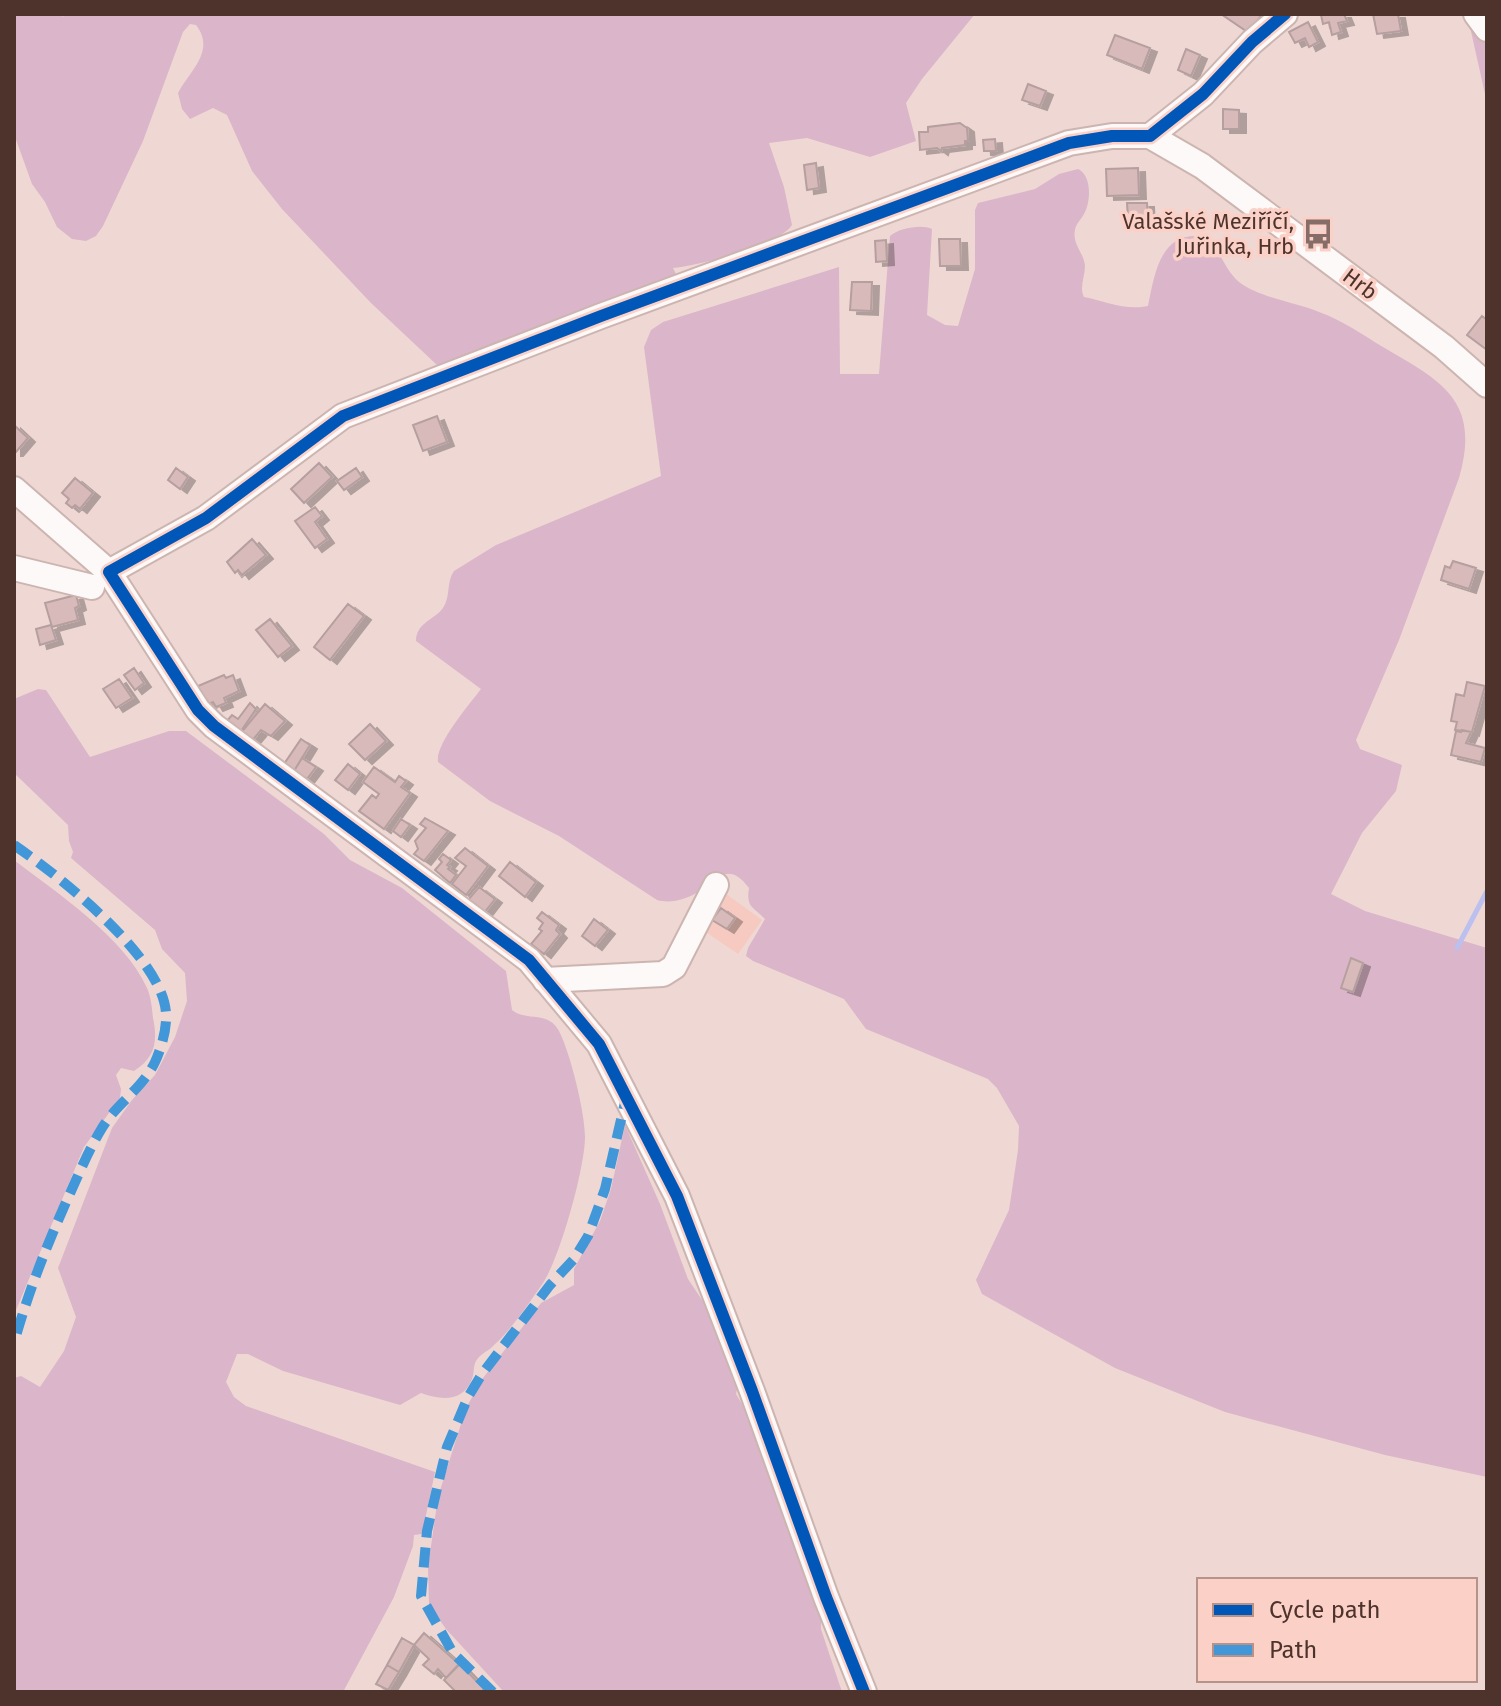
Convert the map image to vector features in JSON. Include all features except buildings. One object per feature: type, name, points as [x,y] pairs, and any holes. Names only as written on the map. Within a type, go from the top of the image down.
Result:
[{"type":"street","points":[[14,568],[100,579],[206,518],[343,416],[615,310],[1069,143],[1112,136],[1150,136],[1203,94],[1252,42],[1285,14]]},
{"type":"street","points":[[1476,14],[1487,29]]},
{"type":"street","name":"Hrb","points":[[1150,136],[1202,166],[1444,347],[1487,385]]},
{"type":"street","points":[[14,489],[100,579],[198,710],[214,726],[529,960],[599,1044],[677,1196],[864,1692]]},
{"type":"street","points":[[545,980],[663,974],[674,967],[716,885]]},
{"type":"shaded area","points":[[14,14],[61,14],[63,17],[65,14],[975,14],[906,103],[916,141],[870,157],[807,138],[769,143],[784,187],[792,225],[784,233],[737,253],[673,268],[678,278],[437,365],[371,303],[282,209],[252,171],[227,115],[213,108],[190,119],[182,109],[178,93],[202,52],[201,34],[196,25],[190,24],[183,32],[143,141],[103,226],[96,236],[86,241],[72,239],[57,227],[32,184],[14,134]]},
{"type":"shaded area","points":[[1487,14],[1487,103],[1468,18]]},
{"type":"shaded area","points":[[1078,169],[1086,177],[1089,189],[1086,209],[1076,225],[1075,235],[1085,266],[1084,297],[1124,306],[1148,306],[1158,266],[1170,246],[1192,236],[1208,237],[1239,282],[1257,292],[1319,312],[1352,328],[1423,371],[1452,397],[1460,412],[1465,430],[1465,452],[1459,478],[1399,640],[1356,740],[1360,749],[1402,765],[1396,791],[1362,833],[1331,894],[1365,911],[1487,948],[1487,1477],[1385,1455],[1225,1412],[1115,1368],[982,1294],[976,1280],[1009,1210],[1019,1126],[997,1088],[988,1079],[866,1029],[844,999],[746,956],[765,919],[750,903],[749,888],[735,875],[723,875],[684,898],[657,900],[559,836],[490,801],[438,762],[438,754],[447,735],[481,689],[416,641],[419,630],[443,608],[454,571],[496,545],[661,476],[644,347],[651,330],[663,322],[839,267],[840,374],[879,374],[890,236],[911,228],[932,229],[927,315],[945,325],[958,326],[975,269],[975,210],[978,203],[1035,189],[1059,174]]},
{"type":"shaded area","points":[[38,689],[46,690],[90,757],[169,731],[186,731],[324,834],[350,860],[402,888],[506,971],[512,1010],[543,1018],[554,1025],[572,1067],[585,1137],[581,1169],[564,1234],[543,1283],[520,1316],[477,1360],[472,1379],[463,1392],[450,1398],[421,1393],[400,1405],[283,1371],[248,1354],[237,1354],[226,1382],[234,1397],[246,1406],[435,1472],[422,1534],[414,1535],[413,1546],[394,1597],[343,1692],[14,1692],[14,1378],[21,1376],[40,1387],[64,1351],[76,1317],[58,1268],[112,1128],[155,1075],[175,1037],[187,1001],[185,973],[162,949],[155,930],[71,858],[73,852],[68,825],[14,773],[14,699]]},
{"type":"shaded area","points":[[14,860],[69,901],[123,951],[148,991],[155,1034],[147,1060],[134,1071],[121,1068],[116,1075],[121,1089],[120,1098],[84,1147],[14,1315]]},
{"type":"shaded area","points":[[718,888],[762,920],[738,954],[700,928]]},
{"type":"shaded area","points":[[625,1125],[660,1204],[688,1279],[704,1303],[738,1384],[736,1394],[748,1414],[821,1615],[821,1629],[842,1692],[504,1692],[446,1629],[429,1605],[428,1567],[438,1497],[466,1408],[483,1378],[541,1303],[574,1285],[574,1269],[600,1221],[611,1189]]},
{"type":"waterway","points":[[1457,948],[1487,891]]},
{"type":"marked path","points":[[14,845],[81,897],[129,944],[148,968],[161,992],[166,1014],[165,1032],[155,1062],[137,1088],[108,1119],[83,1164],[45,1253],[14,1343]]},
{"type":"marked path","points":[[493,1692],[453,1653],[421,1596],[427,1531],[447,1447],[468,1397],[482,1374],[550,1285],[574,1259],[588,1236],[605,1189],[626,1098]]},
{"type":"cycle path","points":[[864,1692],[677,1196],[599,1044],[529,960],[214,726],[198,710],[109,572],[206,518],[343,416],[601,316],[1069,143],[1112,136],[1150,136],[1203,94],[1252,42],[1285,14]]},
{"type":"place","name":"Valašské Meziříčí, Juřinka, Hrb","points":[[1318,234]]}]
